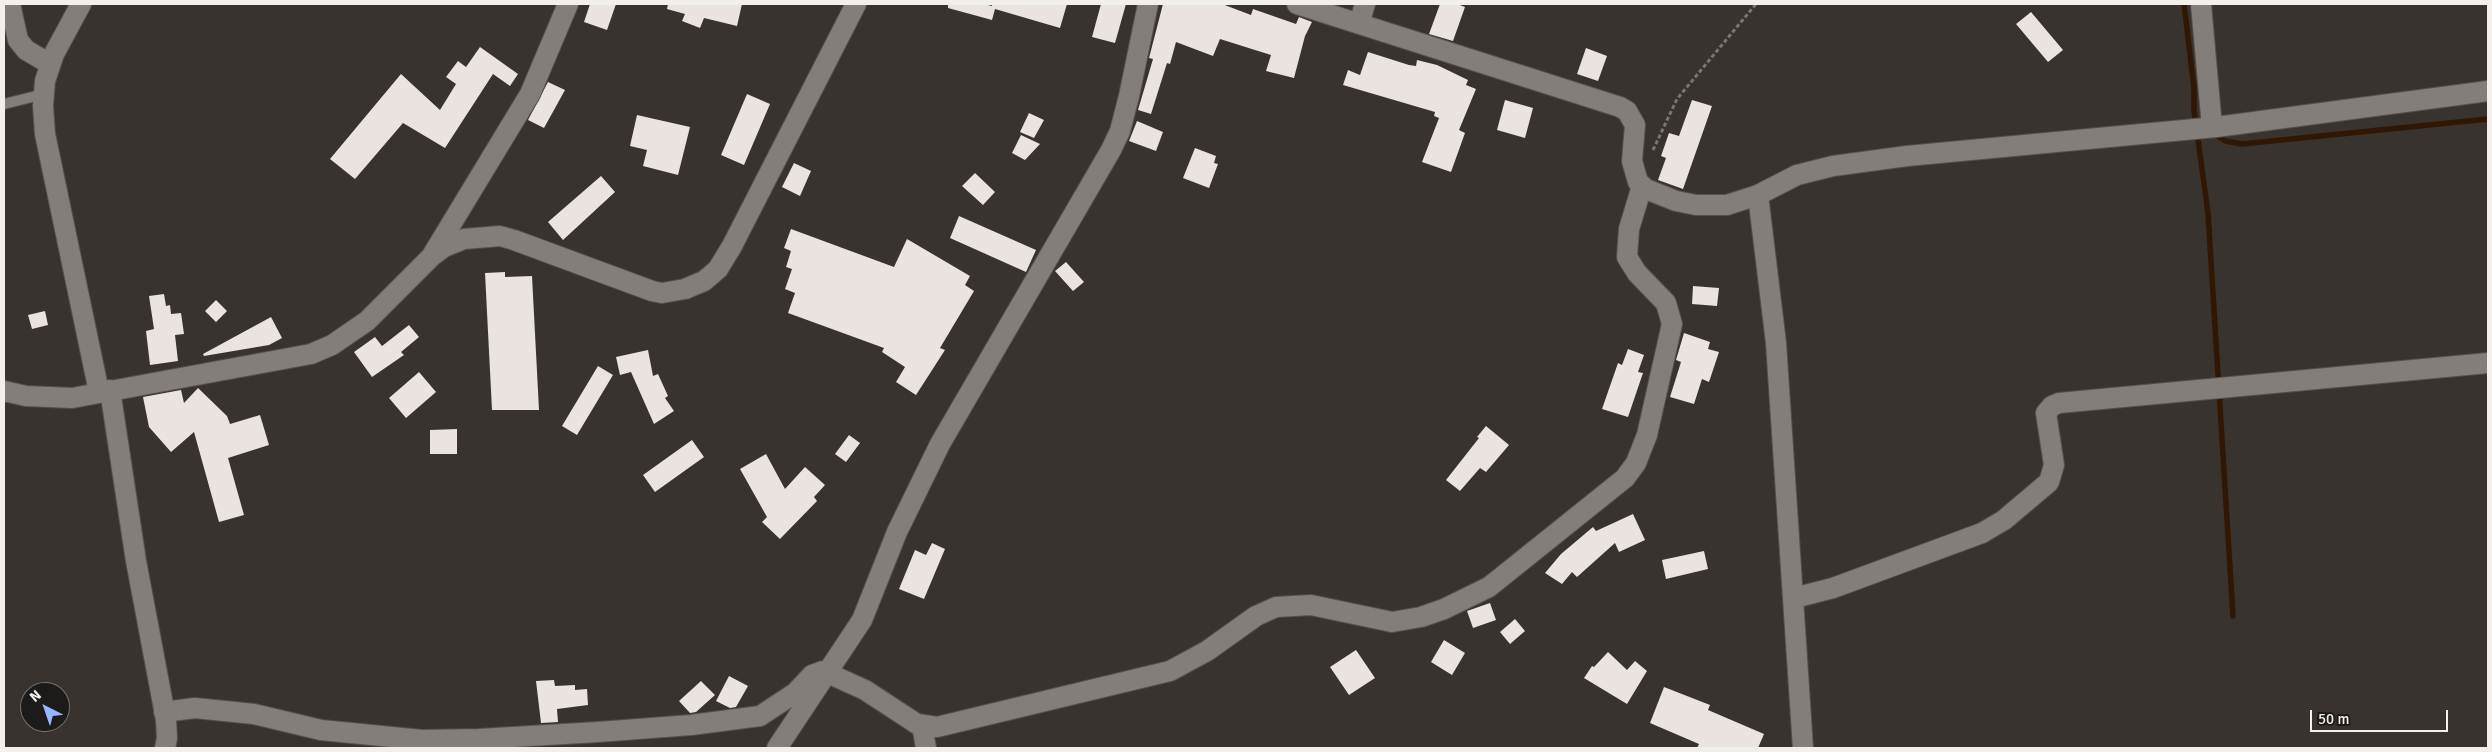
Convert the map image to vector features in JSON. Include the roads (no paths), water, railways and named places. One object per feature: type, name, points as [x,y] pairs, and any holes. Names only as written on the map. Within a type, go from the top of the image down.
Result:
[{"type":"street","points":[[10,4],[18,40],[26,50],[50,64]]},
{"type":"street","points":[[80,4],[61,38],[45,81],[45,134],[105,391],[164,712],[167,738],[165,748]]},
{"type":"street","points":[[432,256],[453,218],[530,94],[568,4]]},
{"type":"street","points":[[4,391],[26,396],[72,398],[311,354],[332,345],[377,313],[432,256],[444,247],[464,238],[500,236],[547,251],[639,288],[662,293],[685,289],[704,280],[718,269],[732,246],[856,4]]},
{"type":"street","points":[[777,748],[862,620],[897,532],[940,444],[1111,150],[1120,131],[1129,96],[1148,4]]},
{"type":"street","points":[[1297,4],[1627,111],[1632,117],[1635,128],[1632,167],[1636,179],[1642,186],[1676,201],[1696,205],[1727,204],[1758,195],[1797,175],[1832,166],[1917,155],[2212,128],[2488,91]]},
{"type":"street","points":[[1359,24],[1365,4]]},
{"type":"street","points":[[2201,4],[2212,128]]},
{"type":"street","points":[[164,712],[195,708],[254,714],[320,730],[351,741],[479,739],[598,732],[736,720],[760,716],[795,693],[812,674],[823,671],[829,672],[865,690],[917,724],[937,727],[1170,671],[1207,651],[1256,616],[1276,607],[1311,605],[1378,621],[1400,622],[1444,609],[1489,587],[1625,478],[1636,463],[1644,446],[1672,324],[1666,303],[1637,273],[1627,257],[1629,230],[1642,186]]},
{"type":"street","points":[[1758,195],[1776,343],[1803,748]]},
{"type":"street","points":[[1794,598],[1834,588],[1964,540],[2004,520],[2049,482],[2054,464],[2046,413],[2052,406],[2059,403],[2488,363]]},
{"type":"street","points":[[924,726],[926,748]]},
{"type":"lane","points":[[4,104],[44,94]]},
{"type":"waterway","points":[[2184,4],[2194,88],[2194,110],[2208,213],[2233,616]]},
{"type":"waterway","points":[[2213,133],[2225,141],[2242,144],[2488,119]]}]
